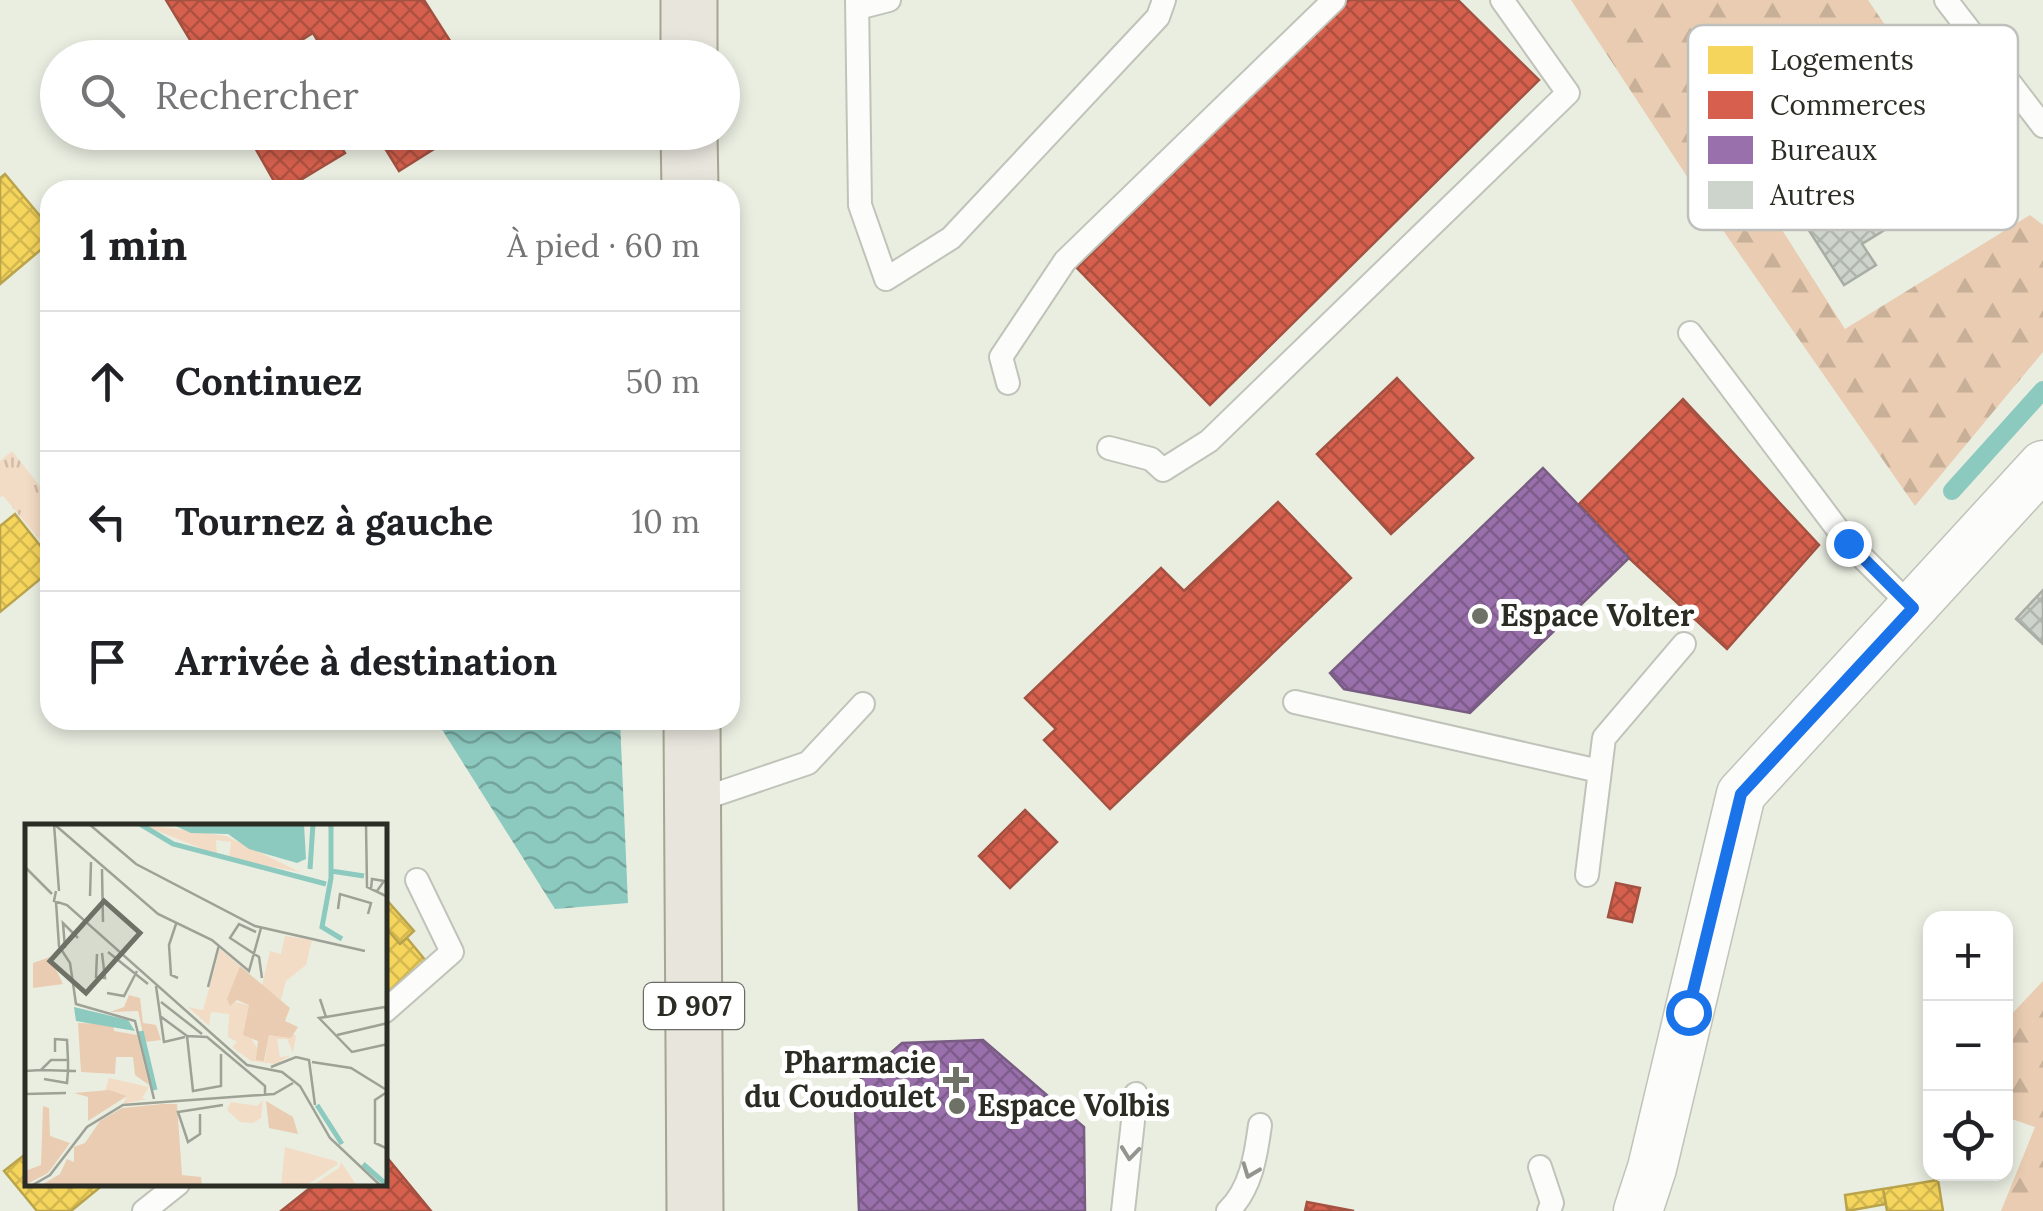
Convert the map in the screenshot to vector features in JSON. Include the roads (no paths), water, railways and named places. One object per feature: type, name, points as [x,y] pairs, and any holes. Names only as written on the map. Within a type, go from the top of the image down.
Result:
[{"type":"main road","points":[[689,0],[689,40]]},
{"type":"main road","points":[[690,150],[690,180]]},
{"type":"main road","name":"D 907","points":[[692,730],[695,1211]]},
{"type":"street","points":[[1638,1211],[1652,1168],[1741,794],[2043,465]]},
{"type":"lane","points":[[888,0],[857,4],[860,206],[886,279],[952,238],[1158,17],[1164,0]]},
{"type":"lane","points":[[1008,384],[1001,357],[1065,261],[1334,0]]},
{"type":"lane","points":[[1110,448],[1151,459],[1163,470],[1209,441],[1568,93],[1502,0]]},
{"type":"lane","points":[[1946,0],[1965,25]]},
{"type":"lane","points":[[2018,94],[2043,126]]},
{"type":"lane","points":[[1690,334],[1848,543],[1913,608]]},
{"type":"lane","points":[[1587,875],[1604,738],[1684,644]]},
{"type":"lane","points":[[1295,702],[1600,771]]},
{"type":"lane","points":[[693,802],[808,763],[863,704]]},
{"type":"lane","points":[[388,1009],[452,952],[417,880]]},
{"type":"lane","points":[[1123,1211],[1136,1094]]},
{"type":"lane","points":[[1228,1211],[1236,1204],[1255,1163],[1260,1125]]},
{"type":"lane","points":[[1540,1167],[1552,1204],[1549,1211]]},
{"type":"lane","points":[[144,1211],[175,1186]]},
{"type":"water","points":[[442,730],[620,730],[628,903],[555,909]]},
{"type":"waterway","points":[[1952,491],[2043,390]]},
{"type":"place","name":"Espace Volter","points":[[1480,616]]},
{"type":"place","name":"Pharmacie du Coudoulet","points":[[956,1080]]},
{"type":"place","name":"Espace Volbis","points":[[957,1106]]}]
